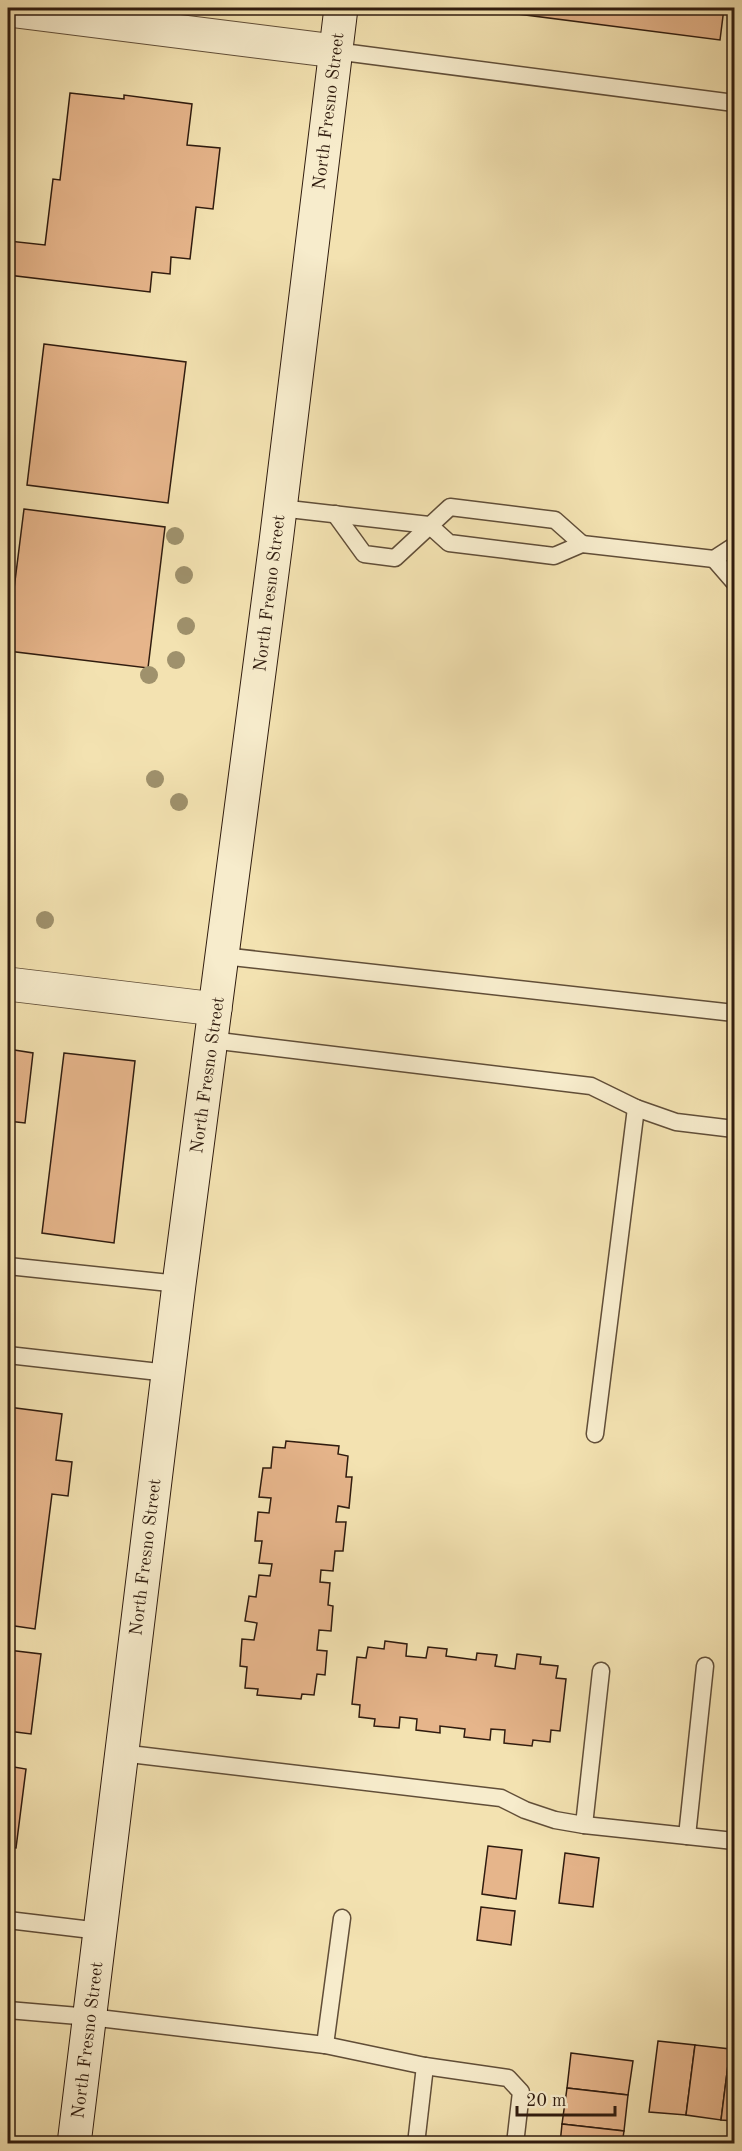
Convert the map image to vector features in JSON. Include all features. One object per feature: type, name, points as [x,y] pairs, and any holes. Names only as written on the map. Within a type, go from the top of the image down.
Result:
[{"type":"main road","name":"North Fresno Street","points":[[74,2144],[179,1284],[280,508],[341,8]]},
{"type":"main road","points":[[8,10],[335,51]]},
{"type":"main road","points":[[8,984],[213,1024]]},
{"type":"lane","points":[[335,51],[735,104]]},
{"type":"lane","points":[[335,514],[364,554],[395,558],[450,507],[555,520],[582,544]]},
{"type":"lane","points":[[280,508],[429,525],[449,543],[554,556],[582,544],[714,559],[735,546]]},
{"type":"lane","points":[[714,559],[735,582]]},
{"type":"lane","points":[[223,956],[735,1013]]},
{"type":"lane","points":[[213,1024],[591,1086],[636,1108],[676,1122],[735,1129]]},
{"type":"lane","points":[[595,1434],[636,1108]]},
{"type":"lane","points":[[8,1266],[179,1284]]},
{"type":"lane","points":[[8,1355],[168,1373]]},
{"type":"lane","points":[[687,1836],[705,1666]]},
{"type":"lane","points":[[584,1825],[601,1671]]},
{"type":"lane","points":[[121,1753],[501,1798],[525,1810],[555,1820],[735,1841]]},
{"type":"lane","points":[[325,2045],[342,1918]]},
{"type":"lane","points":[[8,1920],[100,1931]]},
{"type":"lane","points":[[8,2010],[90,2017],[325,2045],[424,2066],[508,2078],[520,2092],[515,2144]]},
{"type":"lane","points":[[416,2144],[424,2066]]},
{"type":"building","points":[[455,8],[481,8],[480,13],[454,10]]},
{"type":"building","points":[[519,8],[724,8],[720,40],[518,14]]},
{"type":"building","points":[[70,93],[124,99],[124,95],[192,104],[187,145],[220,148],[213,209],[196,207],[190,259],[171,257],[170,274],[152,272],[150,292],[8,275],[9,241],[45,245],[53,179],[60,180]]},
{"type":"building","points":[[44,344],[186,362],[168,503],[27,485]]},
{"type":"building","points":[[24,509],[165,527],[148,668],[8,651]]},
{"type":"building","points":[[8,1049],[33,1053],[25,1123],[8,1121]]},
{"type":"building","points":[[64,1053],[135,1061],[114,1243],[42,1233]]},
{"type":"building","points":[[8,1407],[62,1414],[56,1460],[72,1462],[68,1496],[52,1494],[35,1629],[8,1625]]},
{"type":"building","points":[[286,1441],[339,1446],[338,1454],[348,1456],[346,1477],[352,1477],[349,1508],[338,1506],[336,1522],[346,1522],[343,1551],[335,1551],[333,1571],[321,1570],[320,1582],[330,1583],[328,1605],[333,1606],[331,1631],[319,1630],[317,1650],[327,1651],[325,1675],[317,1674],[314,1695],[302,1694],[301,1699],[257,1695],[258,1689],[245,1688],[247,1667],[240,1666],[242,1639],[254,1640],[257,1623],[245,1621],[249,1596],[256,1597],[259,1575],[270,1576],[272,1564],[259,1563],[262,1541],[255,1541],[258,1512],[269,1513],[271,1498],[259,1497],[263,1468],[271,1468],[273,1447],[285,1448]]},
{"type":"building","points":[[385,1641],[407,1644],[406,1656],[426,1658],[428,1647],[447,1649],[446,1656],[476,1660],[477,1653],[497,1655],[495,1666],[515,1669],[517,1654],[541,1657],[540,1664],[558,1666],[556,1678],[566,1679],[560,1731],[551,1730],[550,1742],[533,1740],[532,1746],[504,1743],[505,1730],[491,1729],[490,1740],[464,1737],[465,1729],[440,1726],[440,1733],[416,1730],[417,1719],[400,1717],[399,1728],[374,1726],[375,1719],[359,1717],[360,1705],[352,1704],[357,1657],[366,1658],[368,1647],[384,1649]]},
{"type":"building","points":[[8,1650],[41,1654],[31,1734],[8,1731]]},
{"type":"building","points":[[8,1766],[26,1769],[16,1848],[8,1847]]},
{"type":"building","points":[[488,1846],[522,1850],[516,1899],[482,1894]]},
{"type":"building","points":[[565,1853],[599,1858],[593,1907],[559,1903]]},
{"type":"building","points":[[481,1907],[515,1911],[511,1945],[477,1940]]},
{"type":"building","points":[[658,2041],[695,2045],[686,2115],[649,2112]]},
{"type":"building","points":[[695,2045],[730,2049],[721,2120],[686,2115]]},
{"type":"building","points":[[730,2049],[734,2050],[734,2121],[721,2120]]},
{"type":"building","points":[[571,2053],[633,2061],[628,2095],[567,2088]]},
{"type":"building","points":[[567,2088],[628,2095],[624,2131],[562,2124]]},
{"type":"building","points":[[562,2124],[624,2131],[622,2144],[560,2144]]}]
